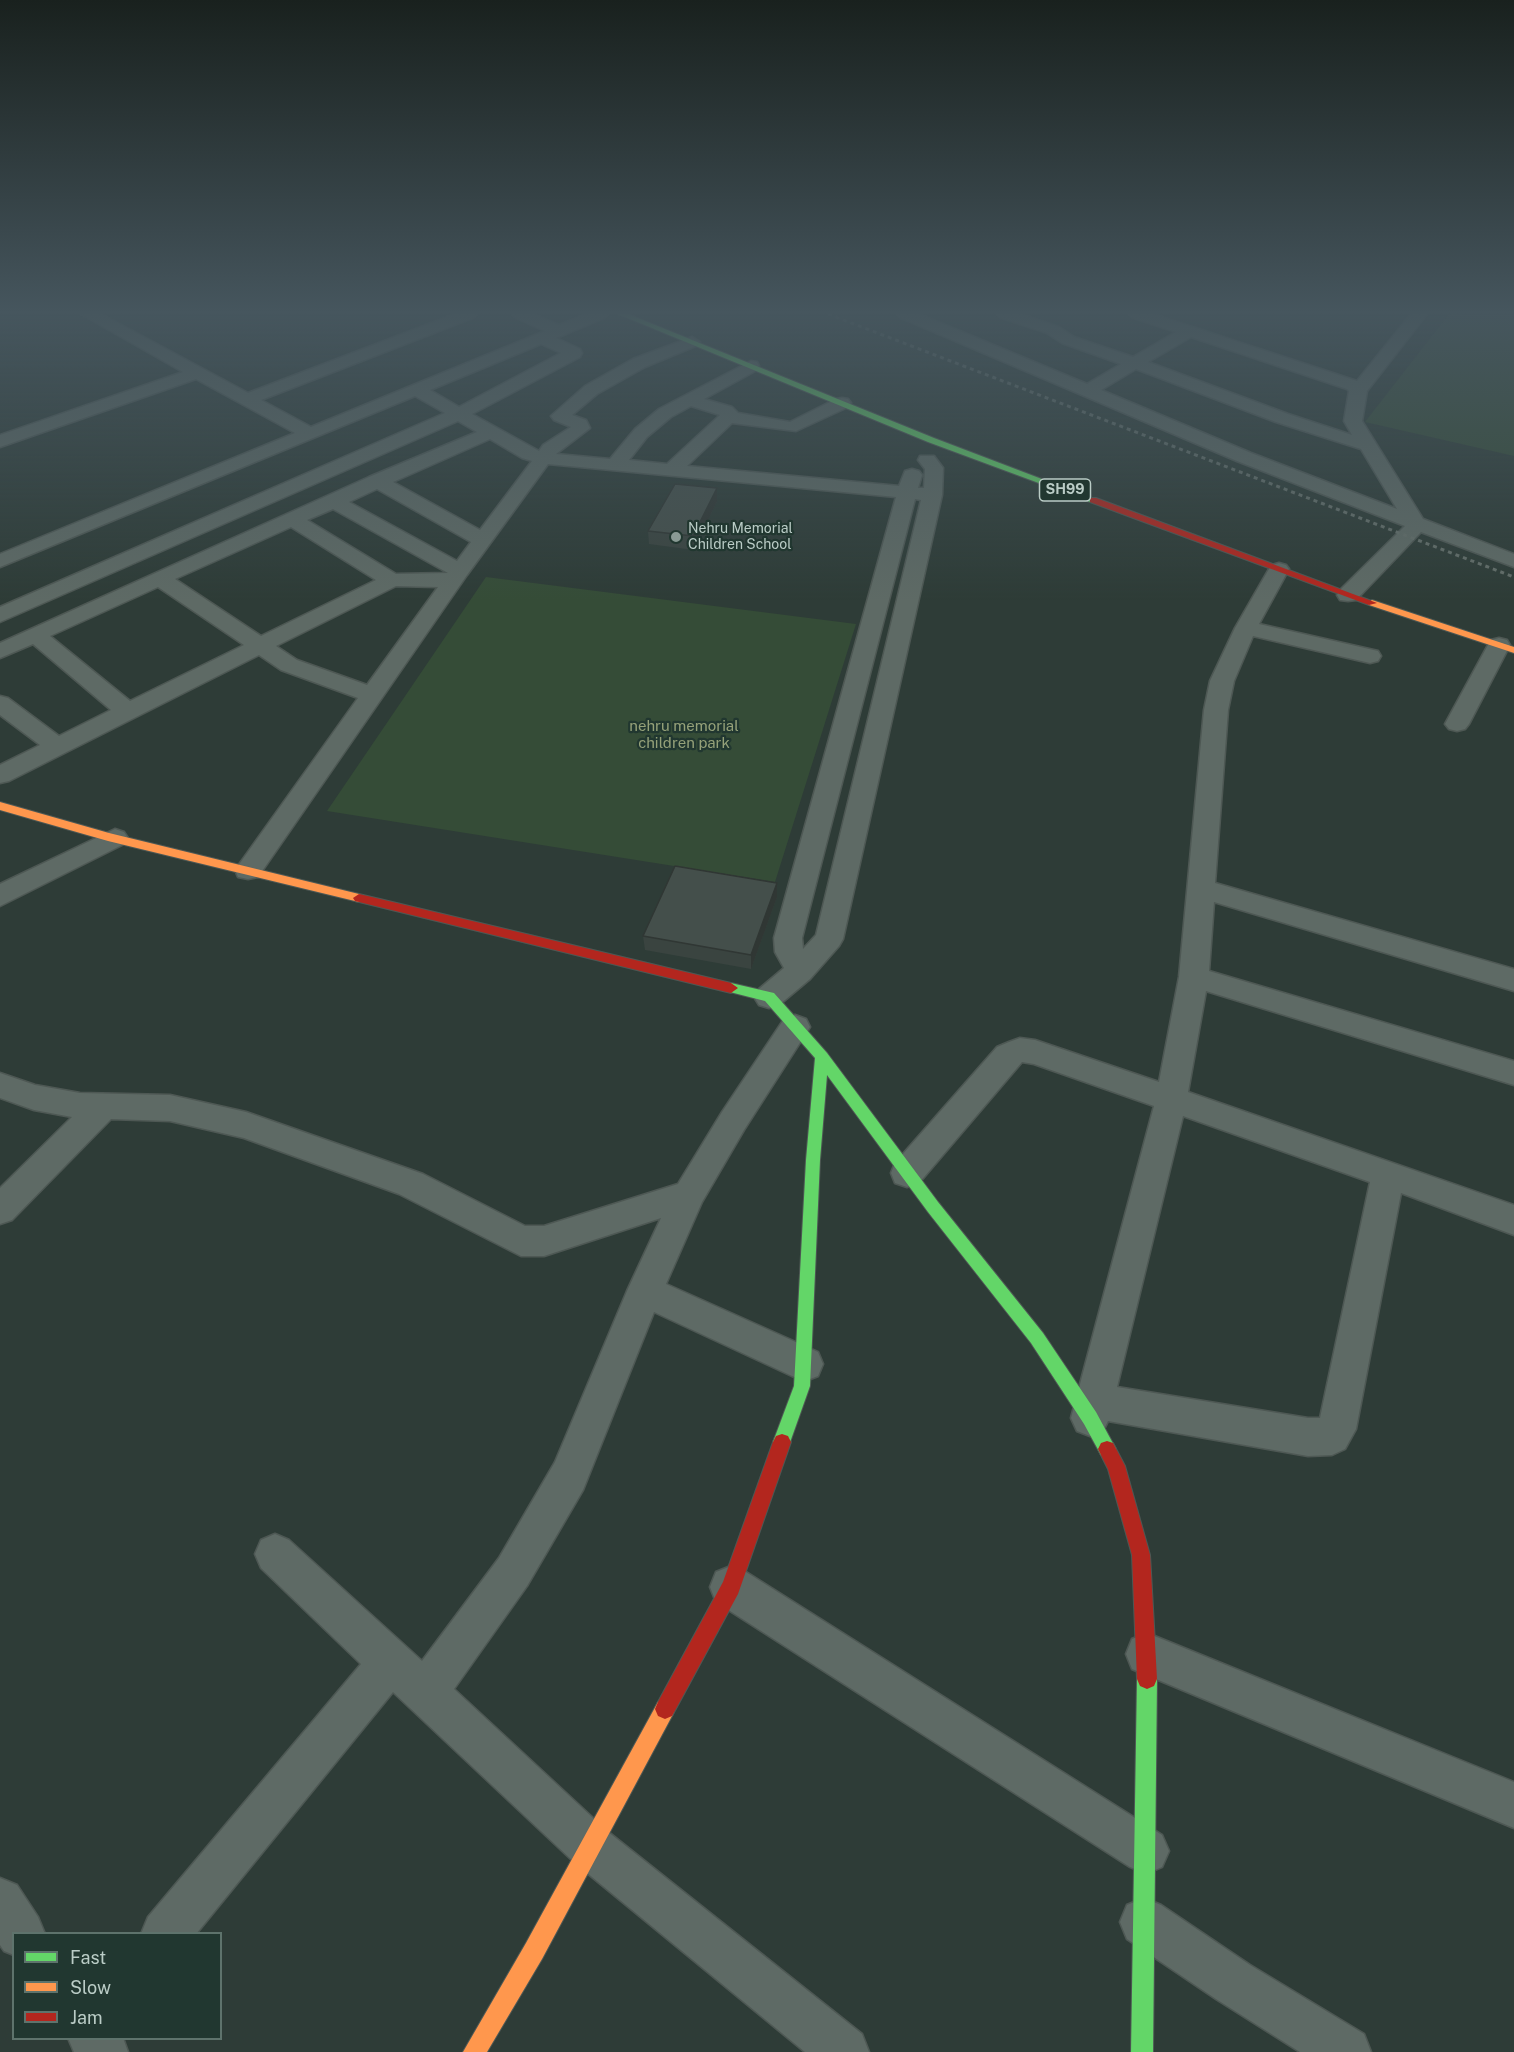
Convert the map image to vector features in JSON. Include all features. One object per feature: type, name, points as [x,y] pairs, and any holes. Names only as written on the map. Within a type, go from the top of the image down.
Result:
[{"type":"street","points":[[0,441],[90,410]]},
{"type":"street","points":[[267,410],[311,434]]},
{"type":"street","points":[[0,561],[369,410]]},
{"type":"street","points":[[452,410],[530,454],[543,458],[932,495]]},
{"type":"street","points":[[0,615],[467,410]]},
{"type":"street","points":[[248,870],[543,458],[550,449],[580,428],[580,424],[560,416],[567,410]]},
{"type":"street","points":[[615,465],[652,422],[671,410]]},
{"type":"street","points":[[672,470],[730,413],[720,410]]},
{"type":"street","points":[[727,417],[790,427],[828,410]]},
{"type":"street","name":"SH99","points":[[855,410],[929,450],[1506,647]]},
{"type":"street","points":[[1132,410],[1244,457],[1514,561]]},
{"type":"street","points":[[1260,410],[1366,444]]},
{"type":"street","points":[[1355,410],[1353,421],[1416,524]]},
{"type":"street","points":[[0,651],[291,519],[492,432]]},
{"type":"street","points":[[800,971],[789,952],[788,938],[869,641],[906,492],[916,467],[929,450]]},
{"type":"street","points":[[769,998],[800,971],[829,939],[932,495],[935,478],[929,450]]},
{"type":"street","points":[[376,482],[483,540]]},
{"type":"street","points":[[333,501],[457,576]]},
{"type":"street","points":[[291,519],[392,580]]},
{"type":"street","points":[[1348,594],[1408,536],[1416,524]]},
{"type":"street","points":[[1092,1409],[1171,1100],[1194,977],[1216,710],[1222,681],[1246,628],[1279,569]]},
{"type":"street","points":[[0,775],[392,580],[457,576]]},
{"type":"street","points":[[159,578],[301,670],[373,695]]},
{"type":"street","points":[[1246,628],[1370,657]]},
{"type":"street","points":[[35,635],[127,711]]},
{"type":"street","points":[[869,641],[897,644]]},
{"type":"street","points":[[1457,724],[1506,647]]},
{"type":"street","points":[[0,703],[56,746]]},
{"type":"street","points":[[0,806],[115,838],[769,998],[822,1057],[907,1173],[1092,1409],[1116,1466],[1141,1555],[1147,1654],[1142,2052]]},
{"type":"street","points":[[0,896],[115,838]]},
{"type":"street","points":[[1200,888],[1514,980]]},
{"type":"street","points":[[1194,977],[1514,1073]]},
{"type":"street","points":[[426,1692],[513,1572],[569,1476],[645,1291],[689,1195],[733,1121],[795,1027]]},
{"type":"street","points":[[907,1173],[1008,1055],[1020,1050],[1035,1052],[1514,1220]]},
{"type":"street","points":[[474,2052],[534,1951],[731,1587],[802,1386],[805,1364],[813,1160],[822,1057]]},
{"type":"street","points":[[0,1084],[34,1097],[102,1108],[170,1108],[246,1125],[411,1184],[521,1241],[544,1241],[689,1195]]},
{"type":"street","points":[[0,1210],[102,1108]]},
{"type":"street","points":[[1092,1409],[1308,1437],[1332,1436],[1337,1429],[1388,1174]]},
{"type":"street","points":[[645,1291],[805,1364]]},
{"type":"street","points":[[274,1554],[591,1846],[844,2052]]},
{"type":"street","points":[[731,1587],[1146,1851]]},
{"type":"street","points":[[1147,1654],[1514,1804]]},
{"type":"street","points":[[167,1932],[390,1662]]},
{"type":"street","points":[[0,1902],[20,1932]]},
{"type":"street","points":[[1143,1922],[1233,1982],[1346,2052]]},
{"type":"green space","points":[[1375,410],[1514,410],[1514,456],[1365,422]]},
{"type":"green space","name":"nehru memorial children park","points":[[486,577],[856,624],[775,882],[327,811]]},
{"type":"building","points":[[675,484],[717,488],[693,536],[648,531]]},
{"type":"building","points":[[675,866],[777,883],[751,955],[643,936]]},
{"type":"railway","points":[[1078,410],[1514,577]]},
{"type":"traffic: fast","points":[[857,410],[1093,500]]},
{"type":"traffic: fast","points":[[731,988],[769,997],[822,1057],[933,1207],[1037,1338],[1090,1418],[1107,1449]]},
{"type":"traffic: fast","points":[[782,1442],[802,1386],[813,1160],[822,1057]]},
{"type":"traffic: fast","points":[[1142,2052],[1147,1679]]},
{"type":"traffic: slow","points":[[1372,603],[1514,650]]},
{"type":"traffic: slow","points":[[0,806],[108,837],[359,898]]},
{"type":"traffic: slow","points":[[474,2052],[534,1951],[665,1709]]},
{"type":"traffic: jam","points":[[1093,500],[1372,603]]},
{"type":"traffic: jam","points":[[359,898],[731,988]]},
{"type":"traffic: jam","points":[[665,1709],[731,1587],[782,1442]]},
{"type":"traffic: jam","points":[[1107,1449],[1116,1466],[1141,1555],[1147,1679]]},
{"type":"place","name":"Nehru Memorial Children School","points":[[676,537]]}]
